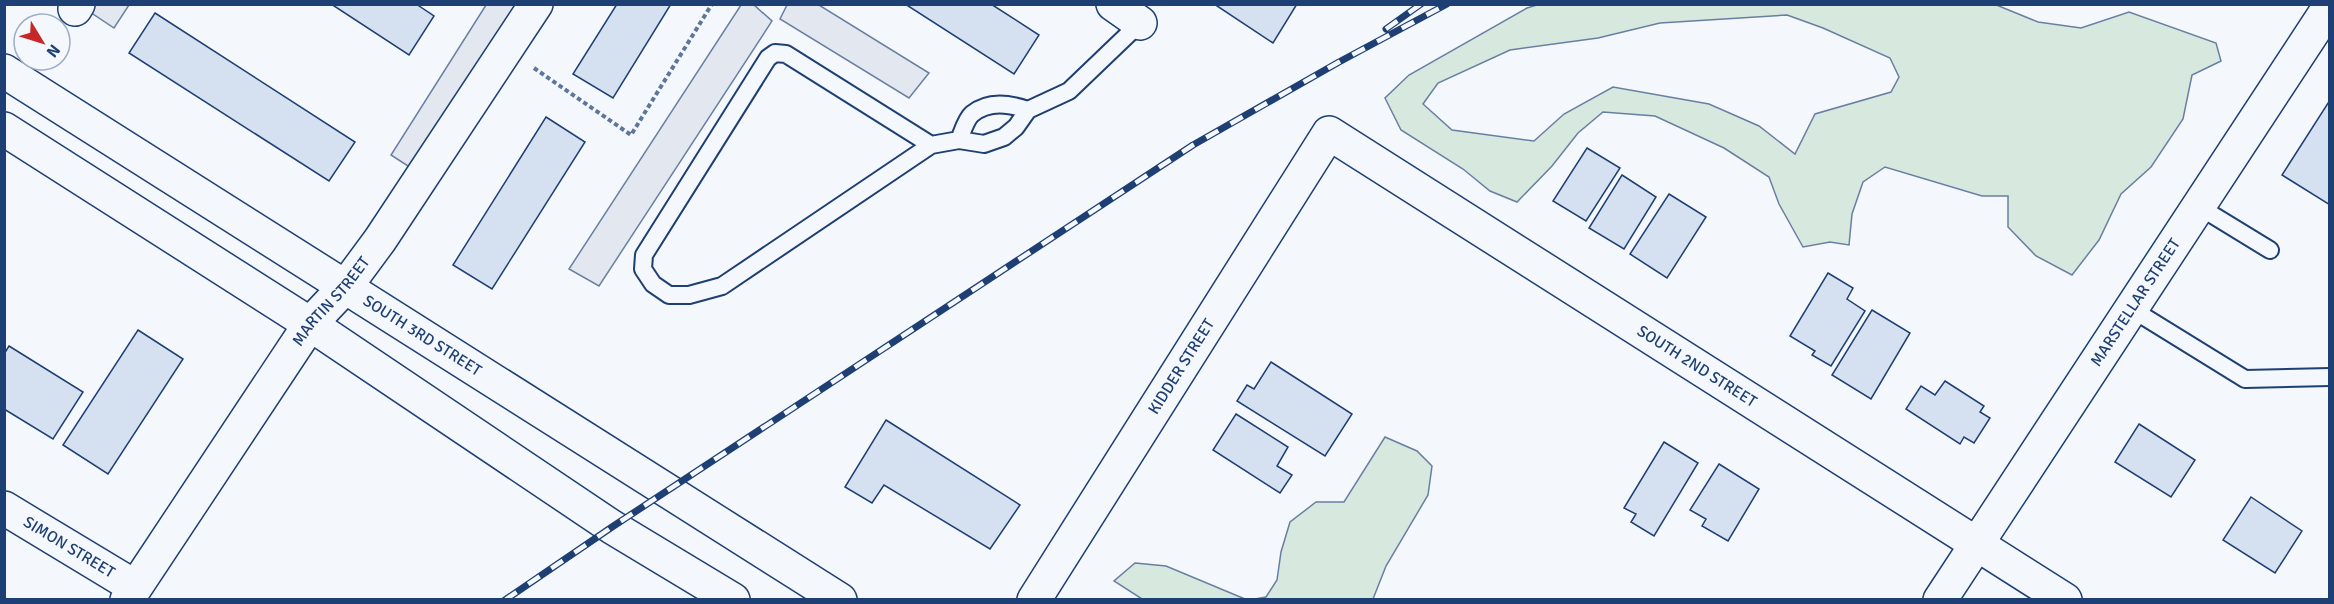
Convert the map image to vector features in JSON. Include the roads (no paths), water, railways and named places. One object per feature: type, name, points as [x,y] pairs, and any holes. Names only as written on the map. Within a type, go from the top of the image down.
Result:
[{"type":"main road","name":"MARTIN STREET","points":[[131,593],[310,324],[346,286],[380,240],[536,4]]},
{"type":"main road","points":[[1113,4],[1140,23]]},
{"type":"main road","name":"MARSTELLAR STREET","points":[[1940,600],[2330,6]]},
{"type":"main road","name":"SOUTH 3RD STREET","points":[[4,71],[840,600]]},
{"type":"main road","points":[[4,129],[310,324],[612,527],[733,600]]},
{"type":"main road","name":"SOUTH 2ND STREET","points":[[1329,133],[2066,600]]},
{"type":"main road","name":"KIDDER STREET","points":[[1034,600],[1329,133]]},
{"type":"main road","name":"SIMON STREET","points":[[4,508],[131,593]]},
{"type":"lane","points":[[931,145],[786,54],[775,52],[768,58],[644,255],[643,269],[654,285],[669,295],[689,295],[722,285],[931,145],[959,140],[984,144],[1004,136],[1016,127],[1028,110],[1069,91],[1140,23]]},
{"type":"lane","points":[[959,140],[971,115],[992,105],[1009,104],[1028,110]]},
{"type":"lane","points":[[2198,206],[2270,250]]},
{"type":"lane","points":[[2130,308],[2245,379],[2330,377]]},
{"type":"railway","points":[[1386,29],[1421,4]]},
{"type":"railway","points":[[505,600],[612,527],[1193,145],[1447,4]]}]
